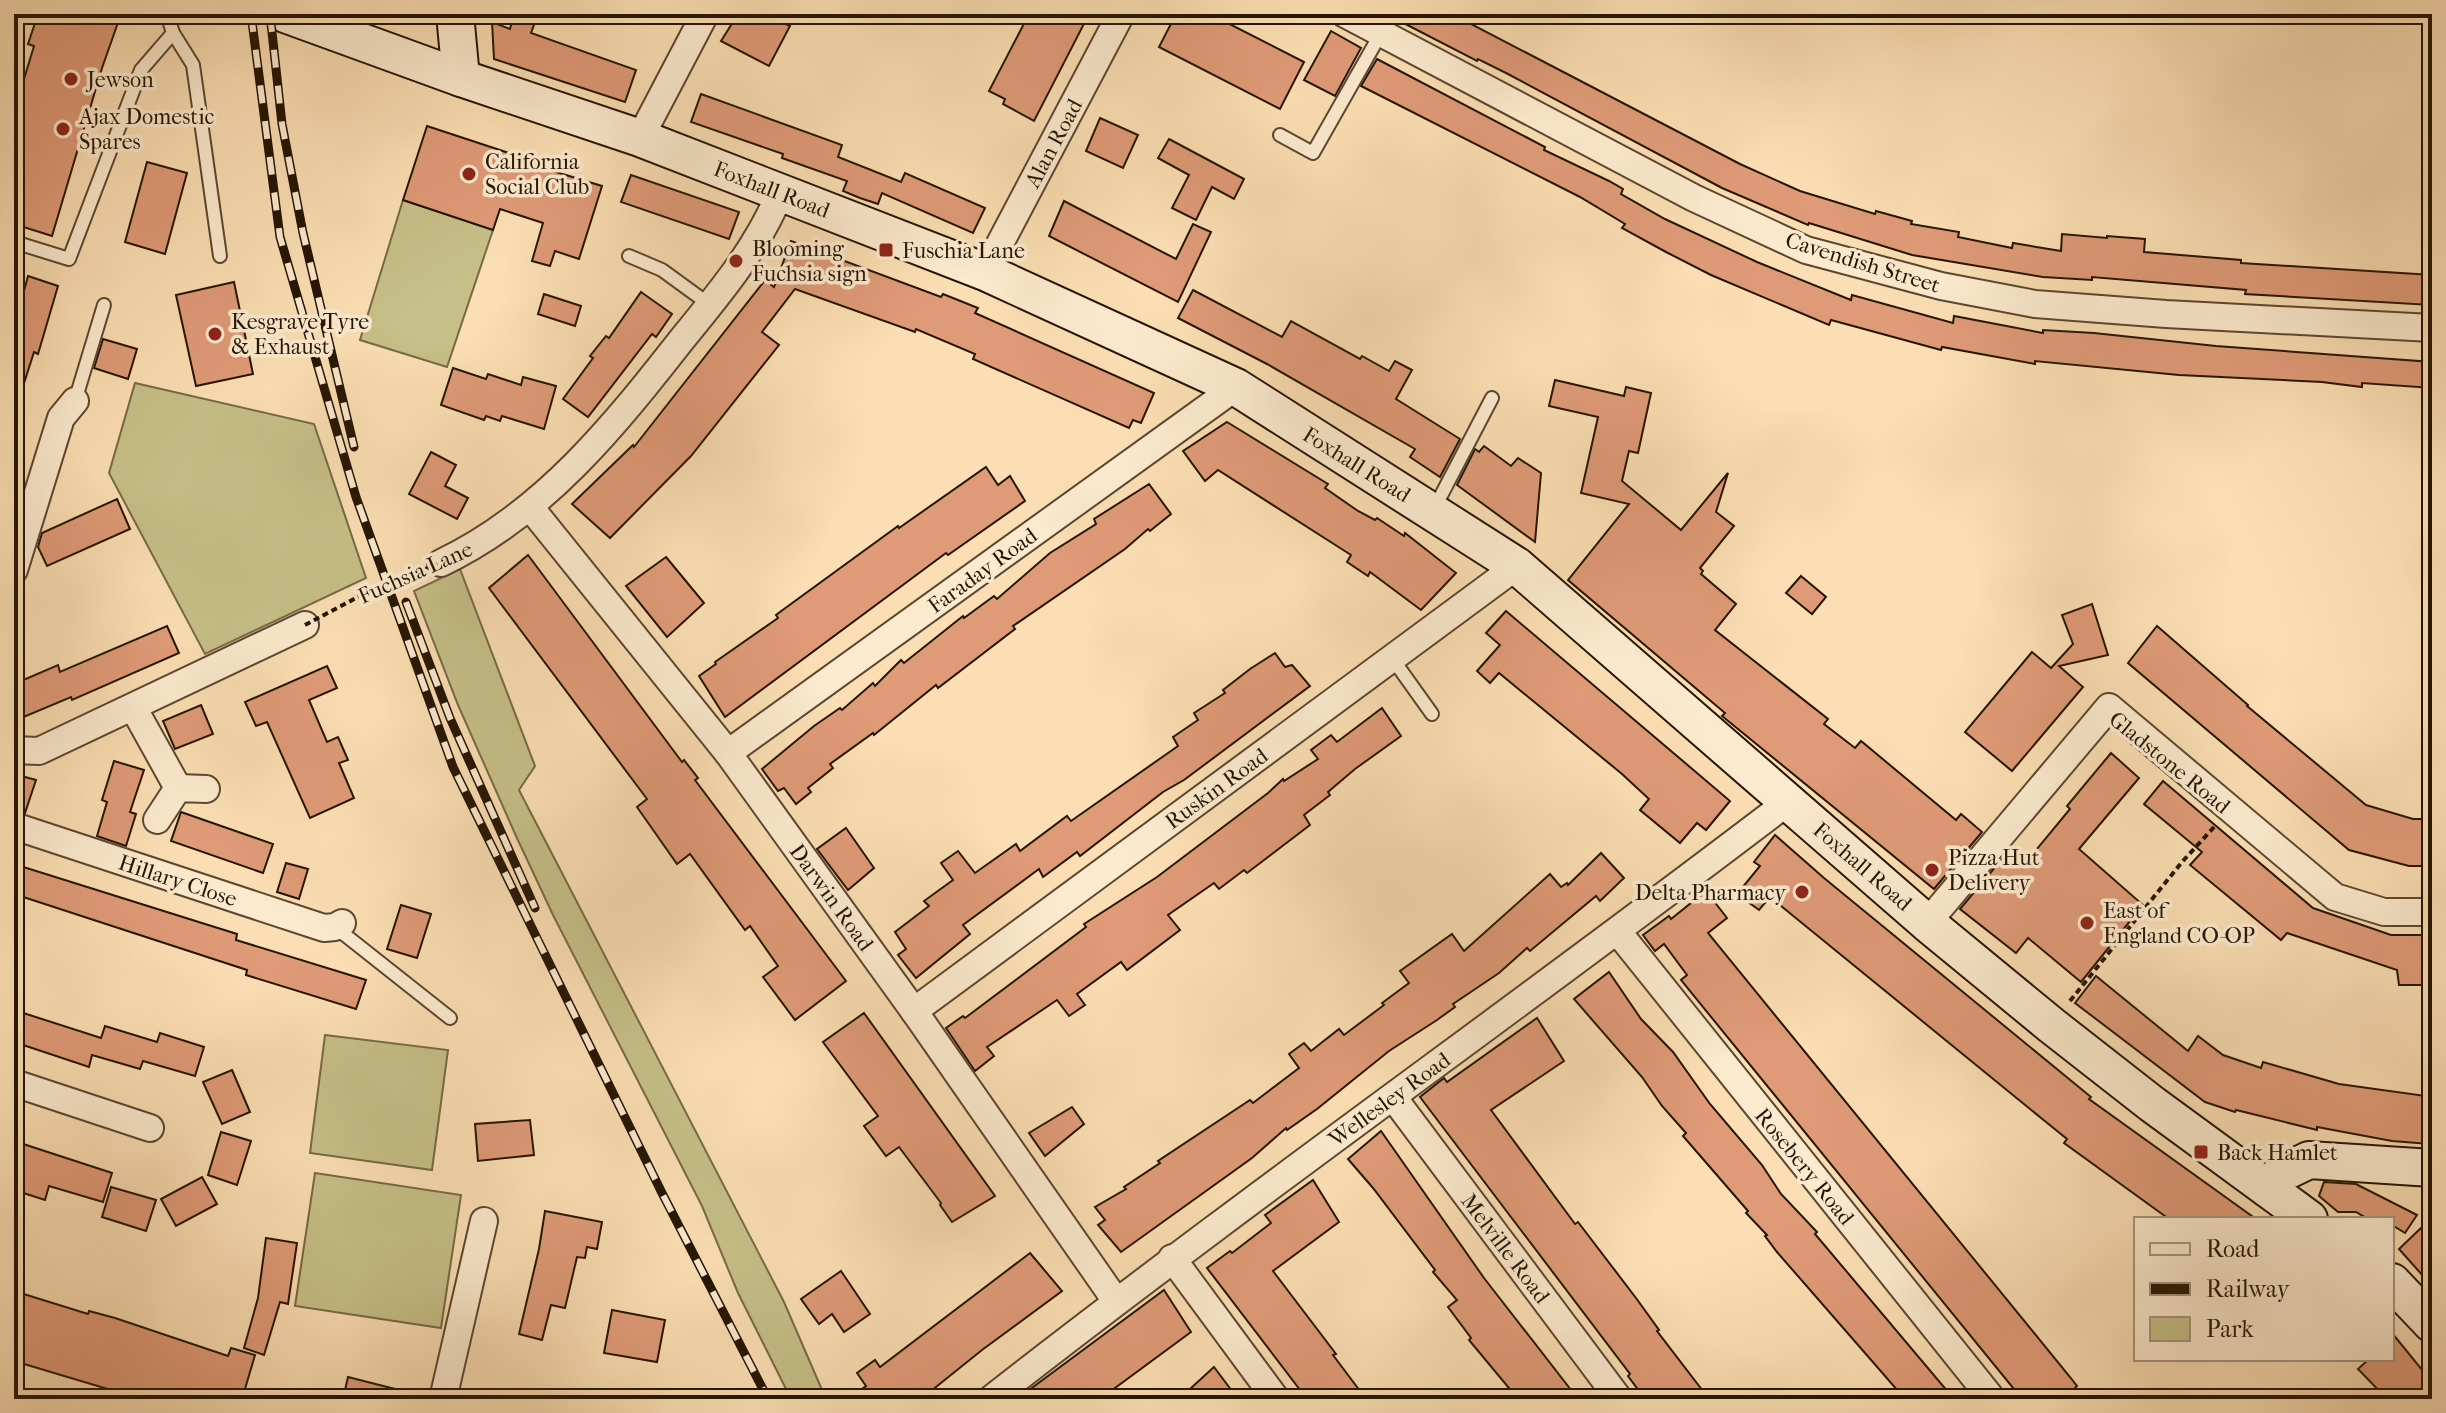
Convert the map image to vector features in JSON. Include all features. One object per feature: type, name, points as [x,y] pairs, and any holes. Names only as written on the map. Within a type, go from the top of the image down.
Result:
[{"type":"main road","points":[[455,14],[461,78]]},
{"type":"main road","name":"Foxhall Road","points":[[296,18],[640,138],[985,272],[1236,387],[1517,566],[1927,923],[2051,1025],[2306,1217]]},
{"type":"main road","points":[[2267,1188],[2280,1174],[2309,1160],[2432,1168]]},
{"type":"main road","points":[[2394,1284],[2432,1324]]},
{"type":"street","points":[[640,138],[705,14]]},
{"type":"street","name":"Alan Road","points":[[985,272],[1121,14]]},
{"type":"street","name":"Cavendish Street","points":[[1345,14],[1694,198],[1806,250],[1941,286],[2035,304],[2432,328]]},
{"type":"street","name":"Fuchsia Lane","points":[[441,563],[490,537],[530,507],[613,427],[758,239],[780,193]]},
{"type":"street","name":"Faraday Road","points":[[728,753],[1236,387]]},
{"type":"street","points":[[14,570],[61,418],[75,401]]},
{"type":"street","name":"Darwin Road","points":[[530,507],[728,753],[914,1011],[1116,1301]]},
{"type":"street","name":"Ruskin Road","points":[[914,1011],[1517,566]]},
{"type":"street","points":[[14,750],[39,751],[305,625]]},
{"type":"street","points":[[133,707],[178,788]]},
{"type":"street","name":"Gladstone Road","points":[[1927,923],[2109,707],[2335,897],[2384,912],[2432,912]]},
{"type":"street","points":[[178,788],[206,789]]},
{"type":"street","points":[[157,820],[178,788]]},
{"type":"street","name":"Wellesley Road","points":[[991,1399],[1172,1258],[1618,932],[1789,801]]},
{"type":"street","name":"Hillary Close","points":[[14,826],[324,928],[339,925]]},
{"type":"street","name":"Rosebery Road","points":[[1618,932],[1992,1399]]},
{"type":"street","points":[[14,1083],[150,1128]]},
{"type":"street","name":"Melville Road","points":[[1393,1097],[1619,1399]]},
{"type":"street","points":[[443,1399],[484,1221]]},
{"type":"street","points":[[1172,1258],[1276,1399]]},
{"type":"lane","points":[[167,14],[173,33],[193,65],[200,96],[220,256]]},
{"type":"lane","points":[[14,242],[69,259],[141,70],[173,33]]},
{"type":"lane","points":[[1280,135],[1313,153],[1381,33]]},
{"type":"lane","points":[[629,256],[662,270],[710,305]]},
{"type":"lane","points":[[75,401],[104,305]]},
{"type":"lane","points":[[1432,512],[1492,398]]},
{"type":"lane","points":[[1392,658],[1432,714]]},
{"type":"lane","points":[[339,925],[450,1018]]},
{"type":"path","name":"Fuchsia Lane","points":[[305,625],[375,588],[441,563]]},
{"type":"path","points":[[2051,1025],[2182,862],[2230,810]]},
{"type":"green space","points":[[403,200],[493,230],[447,367],[360,340]]},
{"type":"green space","points":[[135,383],[314,424],[366,578],[205,654],[109,473]]},
{"type":"green space","points":[[460,569],[535,766],[519,790],[784,1302],[826,1399],[791,1399],[738,1293],[702,1206],[553,915],[458,705],[414,591]]},
{"type":"green space","points":[[325,1035],[448,1050],[432,1170],[310,1153]]},
{"type":"green space","points":[[315,1173],[461,1195],[441,1328],[295,1306]]},
{"type":"building","points":[[38,14],[121,14],[52,236],[14,224],[14,112],[34,46],[28,44]]},
{"type":"building","points":[[514,14],[538,14],[531,33],[636,70],[625,102],[494,59],[492,22],[510,29]]},
{"type":"building","points":[[738,14],[766,14],[790,26],[769,66],[721,41]]},
{"type":"building","points":[[1029,14],[1089,14],[1034,121],[1003,104],[1005,99],[989,91]]},
{"type":"building","points":[[1176,14],[1210,14],[1304,62],[1280,109],[1159,47]]},
{"type":"building","points":[[1386,14],[1452,14],[1740,164],[1800,191],[1875,214],[1876,211],[1912,221],[1911,224],[1959,232],[1958,237],[2012,248],[2013,243],[2061,251],[2062,234],[2107,236],[2145,239],[2144,252],[2241,260],[2241,263],[2432,275],[2431,305],[2245,294],[2246,290],[2092,277],[2092,280],[2043,277],[1912,255],[1808,225],[1722,188],[1508,74]]},
{"type":"building","points":[[1331,31],[1361,48],[1335,96],[1304,80]]},
{"type":"building","points":[[1377,59],[1545,147],[1544,150],[1609,181],[1623,189],[1621,194],[1665,219],[1757,262],[1851,300],[1852,295],[1953,323],[1954,316],[2043,333],[2043,330],[2094,333],[2216,346],[2432,362],[2432,388],[2362,383],[2362,387],[2179,375],[2035,361],[2035,364],[1942,347],[1941,350],[1831,320],[1829,325],[1711,275],[1622,228],[1625,224],[1580,197],[1361,86]]},
{"type":"building","points":[[701,94],[842,145],[838,157],[901,182],[905,173],[985,208],[973,233],[882,193],[878,204],[860,198],[843,191],[847,181],[782,158],[783,154],[691,122]]},
{"type":"building","points":[[1100,118],[1138,135],[1123,168],[1086,151]]},
{"type":"building","name":"California Social Club","points":[[427,126],[515,155],[513,159],[602,186],[579,259],[555,251],[550,266],[532,261],[543,223],[500,209],[493,230],[403,200]]},
{"type":"building","points":[[1169,139],[1244,179],[1234,199],[1212,187],[1196,220],[1172,208],[1189,175],[1158,158]]},
{"type":"building","points":[[147,162],[187,173],[165,254],[125,242]]},
{"type":"building","points":[[631,175],[739,212],[729,239],[621,202]]},
{"type":"building","points":[[1064,201],[1176,259],[1193,224],[1211,232],[1178,302],[1049,236]]},
{"type":"building","points":[[791,241],[978,308],[975,313],[1154,393],[1141,423],[1133,420],[1129,428],[973,359],[975,354],[916,329],[915,332],[795,289],[762,332],[779,345],[691,456],[610,538],[572,504],[634,447],[765,280],[774,287]]},
{"type":"building","points":[[28,276],[58,286],[38,354],[34,352],[18,402],[14,401],[14,328]]},
{"type":"building","name":"Kesgrave Tyre & Exhaust","points":[[234,282],[253,374],[196,386],[176,295]]},
{"type":"building","points":[[1193,290],[1282,337],[1291,321],[1360,359],[1362,356],[1389,371],[1395,361],[1412,370],[1396,399],[1460,439],[1440,477],[1410,457],[1415,449],[1267,364],[1178,318]]},
{"type":"building","points":[[641,292],[672,314],[656,337],[652,334],[588,417],[563,399],[593,358],[590,356],[606,336],[609,338]]},
{"type":"building","points":[[544,294],[581,306],[575,326],[538,314]]},
{"type":"building","points":[[103,339],[137,349],[128,379],[94,368]]},
{"type":"building","points":[[453,368],[486,379],[488,374],[521,385],[523,377],[556,386],[544,429],[502,416],[500,421],[486,416],[484,420],[441,405]]},
{"type":"building","points":[[1555,380],[1624,396],[1626,387],[1651,393],[1638,453],[1629,451],[1622,481],[1681,530],[1728,473],[1716,512],[1734,526],[1700,568],[1703,571],[1701,574],[1736,604],[1715,630],[1828,719],[1824,724],[1855,748],[1861,741],[1956,820],[1961,814],[1982,832],[1934,889],[1722,716],[1725,713],[1568,580],[1629,504],[1581,493],[1598,417],[1549,406]]},
{"type":"building","points":[[1227,422],[1328,484],[1325,488],[1358,511],[1375,520],[1377,518],[1404,536],[1405,533],[1456,573],[1421,610],[1370,572],[1368,576],[1347,562],[1351,555],[1218,470],[1205,481],[1183,451]]},
{"type":"building","points":[[1484,446],[1511,466],[1518,458],[1541,473],[1535,542],[1457,485],[1475,449],[1479,452]]},
{"type":"building","points":[[431,452],[456,465],[445,486],[468,498],[457,519],[409,494]]},
{"type":"building","points":[[986,467],[998,485],[1010,476],[1025,501],[948,555],[946,553],[725,717],[699,676],[778,618],[776,615],[784,609]]},
{"type":"building","points":[[1149,484],[1171,514],[1013,626],[1015,629],[938,688],[936,685],[874,735],[830,764],[833,768],[808,788],[811,792],[796,804],[784,788],[778,791],[762,769],[814,726],[840,708],[842,710],[873,683],[875,686],[901,660],[904,663],[963,616],[994,596],[997,599],[1050,553],[1096,524],[1094,519]]},
{"type":"building","points":[[117,499],[130,529],[47,566],[38,547],[42,533]]},
{"type":"building","points":[[528,555],[682,762],[684,760],[698,778],[695,780],[846,981],[795,1020],[763,977],[778,966],[750,926],[745,930],[690,854],[677,864],[637,807],[647,799],[489,588]]},
{"type":"building","points":[[666,557],[704,603],[667,637],[626,586]]},
{"type":"building","points":[[1801,576],[1826,597],[1812,614],[1786,593]]},
{"type":"building","points":[[2092,604],[2108,655],[2059,666],[2083,687],[2012,771],[1965,732],[2032,652],[2051,668],[2073,644],[2062,615]]},
{"type":"building","points":[[1506,611],[1730,801],[1706,830],[1697,823],[1680,843],[1640,810],[1649,799],[1622,774],[1499,673],[1490,683],[1477,671],[1500,645],[1486,633]]},
{"type":"building","points":[[167,626],[179,653],[72,700],[71,697],[14,721],[14,684],[58,665],[60,672]]},
{"type":"building","points":[[2157,626],[2366,805],[2413,819],[2432,819],[2432,866],[2409,866],[2349,850],[2128,663]]},
{"type":"building","points":[[1275,653],[1285,667],[1292,665],[1310,686],[1080,856],[1077,852],[1043,877],[1039,869],[963,925],[970,934],[916,978],[898,955],[906,949],[895,932],[929,906],[924,901],[953,880],[941,863],[958,851],[975,873],[1016,844],[1020,851],[1067,816],[1071,821],[1178,746],[1173,737],[1198,720],[1194,713]]},
{"type":"building","points":[[327,666],[337,688],[309,700],[327,742],[338,737],[348,760],[339,763],[354,798],[310,818],[267,722],[256,726],[245,702]]},
{"type":"building","points":[[201,705],[213,734],[175,749],[163,721]]},
{"type":"building","points":[[1382,708],[1401,736],[1355,769],[1328,792],[1330,795],[1304,815],[1310,825],[1247,873],[1244,870],[1219,889],[1214,883],[1168,915],[1180,930],[1127,970],[1121,962],[1077,994],[1085,1005],[1069,1016],[1057,1000],[987,1047],[994,1056],[975,1071],[946,1028],[963,1016],[965,1018],[1086,927],[1084,924],[1157,877],[1283,779],[1318,759],[1311,750],[1331,735],[1337,742]]},
{"type":"building","points":[[2111,753],[2139,778],[2079,849],[2143,905],[2081,982],[2028,938],[2016,953],[1960,909],[2012,847],[2027,861]]},
{"type":"building","points":[[114,761],[144,770],[130,812],[136,814],[126,846],[97,836],[107,802],[102,800]]},
{"type":"building","points":[[14,774],[36,780],[25,813],[14,810]]},
{"type":"building","points":[[2163,781],[2313,908],[2391,935],[2432,935],[2432,985],[2399,985],[2397,970],[2287,933],[2281,940],[2190,865],[2202,852],[2144,804]]},
{"type":"building","points":[[181,812],[273,844],[263,873],[171,841]]},
{"type":"building","points":[[846,828],[874,868],[848,890],[817,849]]},
{"type":"building","points":[[1775,835],[2091,1097],[2089,1099],[2253,1217],[2166,1217],[2064,1143],[2067,1139],[1770,897],[1759,910],[1737,894],[1760,866],[1754,862]]},
{"type":"building","points":[[1601,853],[1624,878],[1600,901],[1596,896],[1530,951],[1527,948],[1499,973],[1453,1004],[1455,1007],[1389,1051],[1317,1109],[1286,1128],[1252,1158],[1121,1252],[1098,1225],[1105,1220],[1095,1207],[1126,1189],[1124,1187],[1160,1163],[1158,1161],[1250,1100],[1253,1103],[1299,1068],[1289,1054],[1304,1043],[1311,1051],[1339,1029],[1344,1035],[1384,1005],[1382,1003],[1409,983],[1400,971],[1452,934],[1464,951],[1550,874],[1561,887],[1568,885]]},
{"type":"building","points":[[286,863],[308,869],[299,899],[277,892]]},
{"type":"building","points":[[17,865],[237,934],[236,940],[366,980],[356,1009],[246,975],[247,970],[14,894]]},
{"type":"building","points":[[1706,891],[1727,918],[1708,933],[2070,1377],[2077,1386],[2074,1389],[2083,1399],[2022,1399],[1681,980],[1687,975],[1664,944],[1655,951],[1643,935],[1669,916],[1671,919]]},
{"type":"building","points":[[401,905],[431,914],[417,958],[387,949]]},
{"type":"building","points":[[1609,972],[1641,1019],[1673,1052],[1710,1104],[1762,1165],[1781,1194],[1817,1232],[1815,1234],[1954,1399],[1905,1399],[1777,1252],[1767,1235],[1746,1213],[1748,1211],[1683,1136],[1686,1133],[1642,1077],[1574,999]]},
{"type":"building","points":[[2096,976],[2188,1051],[2198,1036],[2223,1055],[2261,1068],[2263,1062],[2339,1084],[2426,1096],[2423,1116],[2431,1116],[2429,1144],[2392,1141],[2317,1127],[2317,1130],[2235,1112],[2205,1102],[2075,1003]]},
{"type":"building","points":[[14,1010],[101,1038],[105,1026],[157,1042],[160,1033],[204,1047],[195,1076],[143,1061],[140,1069],[92,1055],[89,1067],[14,1042]]},
{"type":"building","points":[[864,1013],[995,1196],[952,1222],[899,1147],[886,1156],[864,1126],[878,1116],[823,1042]]},
{"type":"building","points":[[1537,1018],[1564,1061],[1491,1110],[1575,1224],[1578,1222],[1636,1298],[1709,1399],[1645,1399],[1628,1376],[1630,1374],[1420,1097],[1444,1078],[1447,1082]]},
{"type":"building","points":[[232,1070],[250,1112],[222,1124],[203,1082]]},
{"type":"building","points":[[1072,1107],[1084,1124],[1045,1156],[1029,1133]]},
{"type":"building","points":[[530,1120],[534,1155],[478,1161],[475,1124]]},
{"type":"building","points":[[1381,1131],[1484,1278],[1578,1399],[1518,1399],[1469,1340],[1471,1338],[1448,1307],[1457,1300],[1348,1159]]},
{"type":"building","points":[[221,1132],[251,1141],[237,1185],[208,1175]]},
{"type":"building","points":[[14,1141],[112,1173],[103,1202],[49,1186],[45,1200],[14,1190]]},
{"type":"building","points":[[202,1177],[217,1204],[176,1226],[161,1199]]},
{"type":"building","points":[[1313,1180],[1339,1222],[1273,1271],[1366,1399],[1307,1399],[1207,1268],[1271,1223],[1265,1215]]},
{"type":"building","points":[[2324,1182],[2356,1184],[2417,1215],[2405,1233],[2394,1226],[2394,1217],[2365,1217],[2356,1212],[2338,1212],[2319,1196]]},
{"type":"building","points":[[111,1187],[156,1200],[146,1231],[102,1217]]},
{"type":"building","points":[[545,1211],[602,1222],[597,1249],[587,1247],[585,1258],[577,1257],[565,1308],[551,1305],[542,1340],[519,1334]]},
{"type":"building","points":[[2421,1228],[2432,1240],[2432,1286],[2399,1249]]},
{"type":"building","points":[[266,1238],[297,1243],[288,1304],[280,1302],[264,1355],[244,1348],[258,1298]]},
{"type":"building","points":[[1030,1253],[1062,1291],[921,1399],[848,1399],[866,1386],[857,1373],[875,1360],[880,1367]]},
{"type":"building","points":[[841,1271],[870,1314],[844,1332],[832,1314],[819,1324],[801,1299]]},
{"type":"building","points":[[1164,1290],[1191,1332],[1100,1399],[1017,1399]]},
{"type":"building","points":[[14,1291],[88,1314],[89,1311],[115,1318],[228,1356],[231,1348],[255,1355],[242,1399],[141,1399],[14,1361]]},
{"type":"building","points":[[612,1310],[665,1320],[657,1362],[604,1353]]},
{"type":"building","points":[[2394,1335],[2432,1382],[2432,1399],[2387,1399],[2358,1369],[2367,1361],[2394,1361]]},
{"type":"building","points":[[1214,1367],[1238,1399],[1179,1399]]},
{"type":"building","points":[[348,1377],[407,1392],[406,1399],[343,1399]]},
{"type":"railway","points":[[251,14],[280,237],[356,497],[453,767],[662,1193],[768,1399]]},
{"type":"railway","points":[[270,14],[282,124],[303,233],[354,447]]},
{"type":"railway","points":[[406,602],[450,718],[535,908]]},
{"type":"place","name":"Jewson","points":[[71,79]]},
{"type":"place","name":"Ajax Domestic Spares","points":[[63,129]]},
{"type":"place","name":"California Social Club","points":[[469,174]]},
{"type":"place","name":"Fuschia Lane","points":[[886,250]]},
{"type":"place","name":"Blooming Fuchsia sign","points":[[736,261]]},
{"type":"place","name":"Kesgrave Tyre & Exhaust","points":[[215,334]]},
{"type":"place","name":"Pizza Hut Delivery","points":[[1932,870]]},
{"type":"place","name":"Delta Pharmacy","points":[[1802,892]]},
{"type":"place","name":"East of England CO-OP","points":[[2087,923]]},
{"type":"place","name":"Back Hamlet","points":[[2201,1152]]}]
